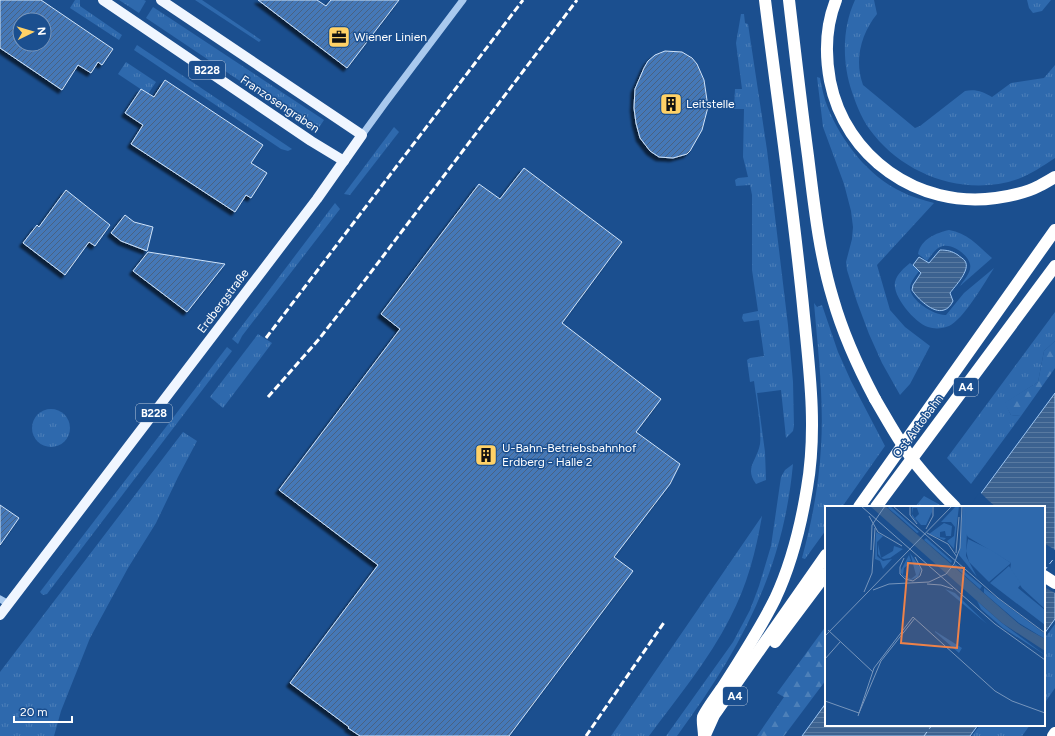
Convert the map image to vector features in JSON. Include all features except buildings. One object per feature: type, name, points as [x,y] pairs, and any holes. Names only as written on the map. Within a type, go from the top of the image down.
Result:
[{"type":"highway","points":[[705,736],[703,717],[762,625],[789,561],[800,524],[811,460],[813,431],[811,386],[800,274],[765,0]]},
{"type":"highway","points":[[789,0],[813,199],[824,264],[832,298],[844,334],[859,370],[874,399],[915,463],[954,506]]},
{"type":"highway","points":[[836,0],[828,29],[826,52],[831,88],[837,108],[846,126],[857,142],[884,168],[897,178],[932,194],[985,200],[1020,193],[1039,186],[1055,177]]},
{"type":"highway","points":[[860,506],[1055,230]]},
{"type":"highway","name":"Ost Autobahn","points":[[877,506],[1055,266]]},
{"type":"highway","points":[[705,736],[714,716],[825,556]]},
{"type":"highway","name":"A4","points":[[705,736],[825,575]]},
{"type":"main road","name":"Franzosengraben","points":[[103,0],[316,144],[344,161]]},
{"type":"main road","name":"Franzosengraben","points":[[161,0],[362,135]]},
{"type":"main road","name":"Erdbergstraße","points":[[0,615],[4,601],[314,203],[362,135]]},
{"type":"street","name":"Erdbergstraße","points":[[362,135],[463,0]]},
{"type":"green space","points":[[75,0],[80,0],[80,6],[122,35],[119,40],[70,8]]},
{"type":"green space","points":[[119,0],[144,0],[146,1],[139,13]]},
{"type":"green space","points":[[195,0],[202,0],[261,40],[259,42]]},
{"type":"green space","points":[[855,0],[874,0],[877,14],[871,22],[863,39],[859,57],[860,76],[863,85],[915,128],[920,126],[965,91],[979,91],[992,97],[1011,83],[1044,78],[1055,65],[1055,158],[1018,179],[998,184],[978,185],[958,184],[939,179],[920,172],[903,162],[870,130],[852,92],[846,69],[845,46],[848,22]]},
{"type":"green space","points":[[1027,0],[1051,0],[1042,11],[1033,13],[1029,8]]},
{"type":"green space","points":[[153,7],[324,120],[316,132],[146,18]]},
{"type":"green space","points":[[741,14],[744,14],[745,23],[748,24],[767,150],[788,325],[793,382],[794,426],[793,431],[786,438],[781,390],[757,393],[765,452],[766,480],[756,484],[751,473],[751,469],[760,444],[760,430],[754,381],[750,382],[747,360],[750,358],[764,356],[759,320],[744,322],[742,318],[743,314],[758,311],[752,270],[752,195],[750,185],[736,186],[735,180],[738,178],[748,177],[743,157],[744,109],[734,109],[735,89],[742,89],[736,43]]},
{"type":"green space","points":[[137,45],[292,149],[288,151],[281,149],[134,50]]},
{"type":"green space","points":[[126,62],[156,82],[148,94],[118,74]]},
{"type":"green space","points":[[817,77],[820,78],[823,93],[834,121],[849,145],[867,167],[878,177],[902,192],[934,203],[877,265],[890,310],[905,327],[930,346],[910,384],[900,395],[882,363],[869,334],[847,270],[846,262],[852,239],[853,227],[851,211],[844,184],[823,127]]},
{"type":"green space","points":[[394,127],[399,132],[350,195],[344,194]]},
{"type":"green space","points":[[335,203],[340,209],[242,336],[238,344],[232,339]]},
{"type":"green space","points":[[949,230],[967,237],[992,258],[960,286],[970,270],[970,264],[962,252],[953,247],[940,247],[927,261],[918,254],[922,244],[934,235]]},
{"type":"green space","points":[[910,263],[920,270],[910,287],[911,292],[918,302],[941,315],[946,315],[964,293],[994,268],[961,316],[949,326],[944,328],[935,328],[928,327],[911,315],[897,294],[895,282],[897,276]]},
{"type":"green space","points":[[814,303],[817,307],[822,305],[838,352],[851,381],[885,446],[843,506],[825,506],[825,531],[805,559],[802,558],[812,517],[820,461],[822,411]]},
{"type":"green space","points":[[1055,312],[1055,341],[1044,351],[1038,382],[1005,403],[1011,415],[1021,416],[971,484],[947,458]]},
{"type":"green space","points":[[258,334],[272,343],[223,408],[210,397]]},
{"type":"green space","points":[[1055,341],[1055,368],[1021,416],[1011,415],[1004,403],[1038,382],[1044,351]]},
{"type":"green space","points":[[227,347],[232,351],[47,594],[43,595],[40,592]]},
{"type":"green space","points":[[47,409],[55,409],[65,414],[69,421],[69,435],[65,442],[55,447],[47,447],[37,442],[35,439],[32,432],[32,424],[37,414],[40,412]]},
{"type":"green space","points":[[183,432],[197,441],[156,523],[128,568],[90,638],[61,711],[54,736],[0,736],[0,672]]},
{"type":"green space","points":[[793,464],[788,503],[780,540],[769,575],[755,608],[739,641],[700,704],[677,736],[666,736],[733,642],[750,610],[771,546],[781,477],[785,470]]},
{"type":"green space","points":[[924,496],[942,506],[916,506]]},
{"type":"green space","points":[[762,516],[754,555],[746,581],[736,606],[722,634],[703,664],[649,736],[611,736]]},
{"type":"green space","points":[[1055,624],[1055,688],[1045,703],[1045,638]]},
{"type":"green space","points":[[825,627],[825,681],[784,736],[757,736],[784,697],[777,693]]},
{"type":"green space","points":[[979,726],[1029,726],[1022,736],[972,736]]},
{"type":"shaded area","points":[[940,250],[949,251],[956,254],[964,260],[966,269],[962,278],[950,293],[953,301],[947,309],[940,311],[930,308],[912,290],[913,285],[921,273],[913,265],[919,257],[929,263]]},
{"type":"shaded area","points":[[1055,393],[1055,619],[1045,633],[1045,506],[972,506]]},
{"type":"shaded area","points":[[825,704],[825,726],[977,726],[970,736],[802,736]]},
{"type":"pier","points":[[980,492],[995,506],[970,506]]},
{"type":"pier","points":[[1045,544],[1055,550],[1055,593],[1045,588]]},
{"type":"ferry route","points":[[1045,570],[1055,557]]},
{"type":"ferry route","points":[[924,736],[931,726]]},
{"type":"railway","points":[[266,338],[523,0]]},
{"type":"railway","points":[[268,397],[319,339],[362,284],[577,0]]},
{"type":"railway","points":[[586,736],[665,621]]},
{"type":"place","name":"Wiener Linien","points":[[339,37]]},
{"type":"place","name":"Leitstelle","points":[[671,104]]},
{"type":"place","name":"U-Bahn-Betriebsbahnhof Erdberg - Halle 2","points":[[486,455]]}]
